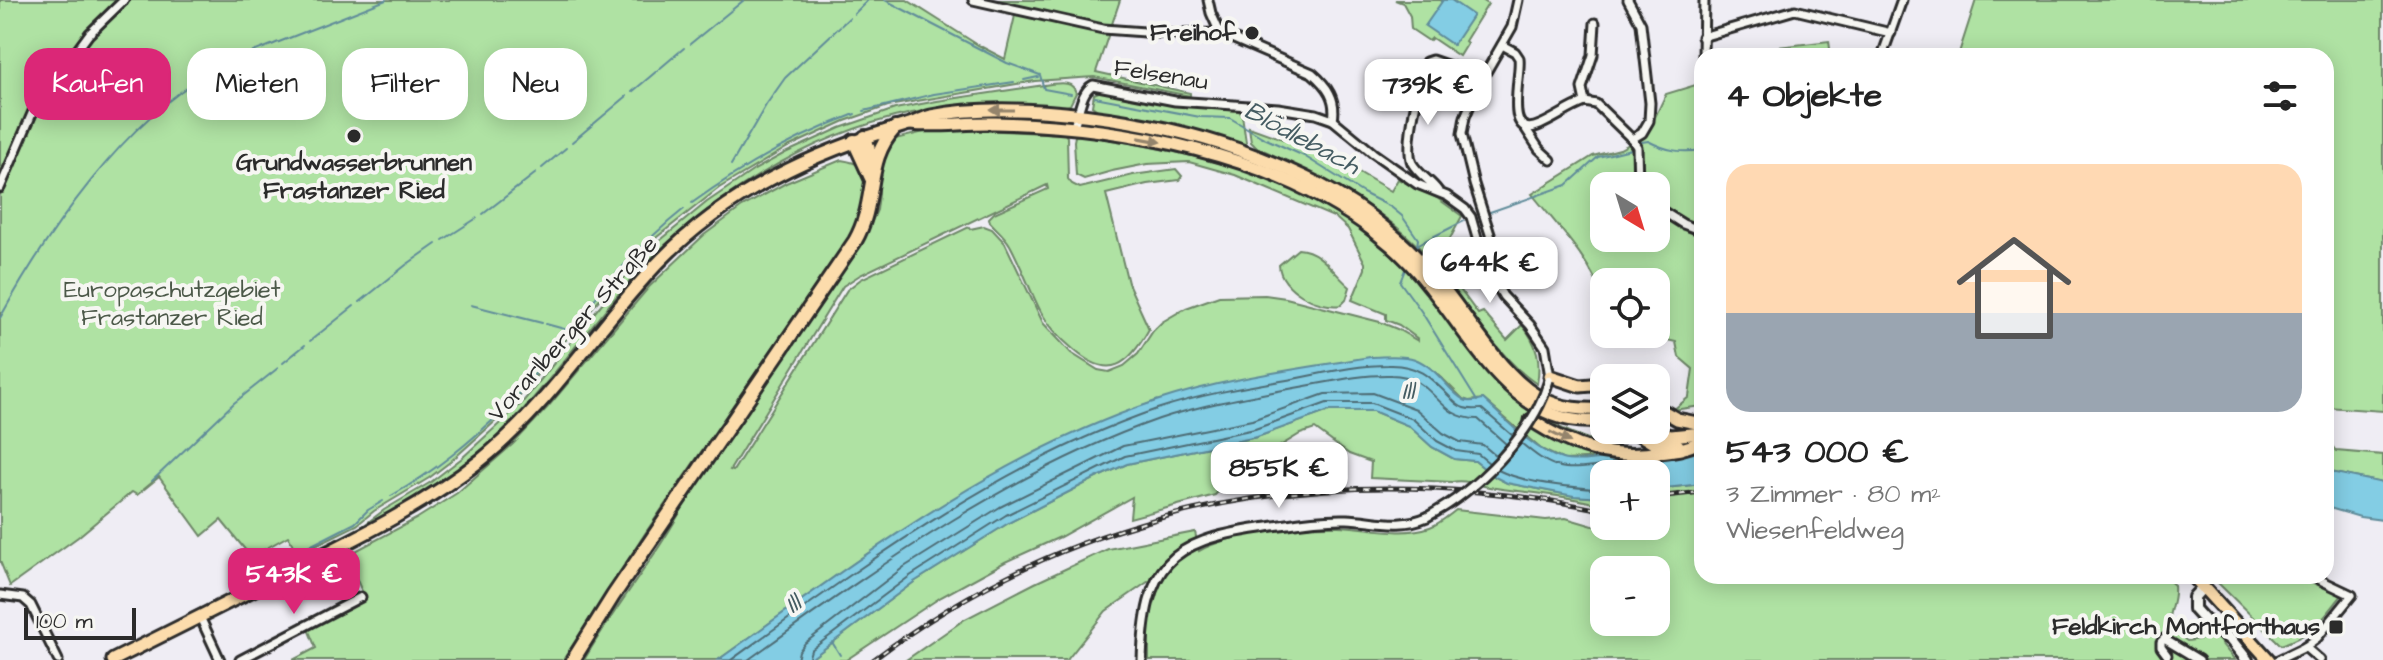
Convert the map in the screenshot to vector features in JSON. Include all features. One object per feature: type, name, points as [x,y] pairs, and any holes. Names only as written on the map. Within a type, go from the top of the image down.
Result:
[{"type":"highway","points":[[573,660],[613,596],[855,241],[866,219],[878,152],[895,128]]},
{"type":"highway","points":[[859,139],[874,166]]},
{"type":"highway","points":[[859,139],[873,183]]},
{"type":"main road","name":"Vorarlberger Straße","points":[[113,660],[361,537],[451,483],[515,430],[639,284],[695,230],[781,172],[859,139],[925,117],[994,110],[1079,116],[1161,128],[1235,148],[1294,173],[1336,194],[1376,221],[1413,254],[1436,278],[1501,363],[1539,398],[1565,407],[1590,408]]},
{"type":"main road","name":"Vorarlberger Straße","points":[[910,124],[996,123],[1073,128],[1158,141],[1230,159],[1280,177],[1358,220],[1406,260],[1494,369],[1534,406],[1572,421],[1590,420]]},
{"type":"main road","points":[[1549,378],[1580,386],[1590,385]]},
{"type":"main road","points":[[1670,415],[1694,422]]},
{"type":"main road","points":[[1531,420],[1576,445],[1605,453],[1647,454],[1687,449],[1694,444]]},
{"type":"main road","points":[[1670,436],[1694,438]]},
{"type":"main road","points":[[1662,444],[1694,440]]},
{"type":"main road","points":[[2195,584],[2194,609],[2231,640],[2247,660]]},
{"type":"main road","points":[[2199,584],[2269,660]]},
{"type":"street","points":[[0,188],[23,130],[42,97],[89,34],[124,0]]},
{"type":"street","points":[[973,0],[1103,29],[1173,34],[1220,33],[1312,73],[1330,93],[1334,103],[1333,120]]},
{"type":"street","points":[[1208,0],[1220,33]]},
{"type":"street","points":[[1484,261],[1495,255],[1495,250],[1462,134],[1465,117],[1478,86],[1512,27],[1518,0]]},
{"type":"street","points":[[1628,0],[1641,24],[1650,103],[1649,121],[1642,133],[1632,139]]},
{"type":"street","points":[[1703,48],[1704,0]]},
{"type":"street","points":[[1885,48],[1902,0]]},
{"type":"street","points":[[1702,37],[1795,10],[1891,33]]},
{"type":"street","points":[[1585,102],[1582,88],[1593,55],[1595,23]]},
{"type":"street","points":[[1502,45],[1519,58],[1516,118],[1551,160]]},
{"type":"street","name":"Felsenau","points":[[1439,193],[1413,164],[1410,152],[1418,87],[1426,62],[1432,60],[1458,69]]},
{"type":"street","name":"Felsenau","points":[[1073,128],[1084,93],[1093,85],[1175,101],[1278,108],[1333,120],[1417,184],[1447,196],[1465,209],[1471,217],[1484,261],[1503,296],[1530,325],[1545,347],[1549,378]]},
{"type":"street","points":[[1524,126],[1538,126],[1585,102],[1596,104],[1637,147],[1636,172]]},
{"type":"street","points":[[1670,216],[1694,228]]},
{"type":"street","points":[[1142,660],[1144,621],[1157,578],[1175,557],[1194,543],[1226,533],[1299,522],[1350,519],[1397,525],[1427,517],[1470,488],[1506,451],[1531,420],[1549,378]]},
{"type":"street","points":[[2278,660],[2317,638],[2352,595],[2329,584]]},
{"type":"street","points":[[0,595],[23,598],[31,605],[58,660]]},
{"type":"street","points":[[240,660],[361,597]]},
{"type":"street","points":[[200,617],[220,660]]},
{"type":"street","points":[[2167,655],[2161,647],[2164,639],[2199,660]]},
{"type":"street","points":[[2305,647],[2320,660]]},
{"type":"green space","name":"Europaschutzgebiet Frastanzer Ried","points":[[0,0],[907,0],[1005,59],[1017,7],[986,0],[1120,0],[1096,72],[1190,93],[1190,96],[1094,77],[1035,81],[888,106],[845,121],[788,147],[719,188],[657,237],[611,285],[509,409],[450,462],[357,525],[298,554],[288,536],[251,557],[221,520],[202,536],[159,477],[137,495],[132,492],[78,537],[10,586],[0,561]]},
{"type":"green space","points":[[1395,0],[1482,0],[1488,4],[1459,56],[1432,38],[1429,41],[1411,29],[1410,16],[1403,3]]},
{"type":"green space","points":[[1976,0],[2383,0],[2383,411],[2334,408],[2334,48],[1961,48]]},
{"type":"green space","points":[[1829,41],[1830,48],[1775,48]]},
{"type":"green space","points":[[1051,84],[1072,86],[1076,93],[1070,105],[969,106],[912,113],[834,137],[759,175],[690,224],[658,252],[612,302],[526,407],[463,466],[386,516],[276,574],[272,572],[363,526],[462,458],[522,403],[611,292],[657,243],[707,202],[754,170],[840,128],[895,109]]},
{"type":"green space","points":[[1694,85],[1694,407],[1673,410],[1689,397],[1693,369],[1679,357],[1676,342],[1670,341],[1670,268],[1590,270],[1532,194],[1593,156],[1620,149],[1647,134],[1666,94]]},
{"type":"green space","points":[[1103,90],[1175,105],[1239,111],[1247,149],[1193,130],[1099,111],[1092,106],[1094,94]]},
{"type":"green space","points":[[1249,127],[1302,146],[1308,136],[1391,191],[1398,179],[1437,198],[1462,216],[1443,252],[1463,284],[1459,288],[1478,314],[1483,312],[1507,340],[1522,325],[1537,353],[1537,384],[1508,359],[1412,240],[1349,194],[1256,147],[1251,142]]},
{"type":"green space","points":[[962,129],[1065,134],[1068,179],[1080,188],[1133,175],[1176,169],[1182,176],[1179,180],[1106,194],[1128,283],[1149,329],[1142,342],[1118,365],[1098,365],[1069,346],[1044,317],[1010,245],[989,218],[1048,189],[1047,185],[843,286],[730,470],[733,471],[847,290],[861,279],[969,227],[992,229],[1005,243],[1043,323],[1071,353],[1098,370],[1109,372],[1124,366],[1138,354],[1162,322],[1186,308],[1219,296],[1286,298],[1380,322],[1418,341],[1399,325],[1386,320],[1386,314],[1352,300],[1365,263],[1348,229],[1336,218],[1235,175],[1189,162],[1147,164],[1084,179],[1076,175],[1074,141],[1075,136],[1080,135],[1163,149],[1244,170],[1320,203],[1356,225],[1390,251],[1417,278],[1517,399],[1560,428],[1590,440],[1590,444],[1608,445],[1605,458],[1564,460],[1541,449],[1483,399],[1463,399],[1439,375],[1417,360],[1266,375],[1156,401],[1036,452],[867,554],[718,660],[584,660],[689,496],[863,242],[877,210],[878,165],[891,140],[928,131]]},
{"type":"green space","points":[[841,160],[859,166],[866,182],[864,201],[851,234],[646,532],[563,660],[293,660],[316,648],[308,629],[365,598],[346,556],[457,493],[513,444],[649,287],[704,235],[742,207],[786,183]]},
{"type":"green space","points":[[1298,249],[1320,258],[1350,287],[1341,305],[1322,304],[1302,296],[1286,282],[1279,265]]},
{"type":"green space","points":[[1329,411],[1373,411],[1409,426],[1432,447],[1454,459],[1475,461],[1507,483],[1590,497],[1590,502],[1466,482],[1370,478],[1371,462],[1349,454],[1315,429],[1277,448],[1281,476],[1228,481],[1215,495],[1130,518],[1132,497],[941,597],[846,660],[809,660],[914,582],[1010,522],[1096,478],[1127,464],[1257,437]]},
{"type":"green space","points":[[2334,448],[2383,455],[2383,483],[2334,473]]},
{"type":"green space","points":[[1694,485],[1694,584],[2173,584],[2174,595],[2169,615],[2171,626],[2187,641],[2216,637],[2235,660],[1149,660],[1149,620],[1159,584],[1149,581],[1106,611],[1067,660],[906,660],[965,619],[1108,549],[1195,532],[1199,551],[1229,539],[1304,527],[1419,530],[1433,526],[1456,510],[1546,520],[1566,518],[1590,525],[1590,540],[1670,540],[1670,487]]},
{"type":"green space","points":[[2219,584],[2322,584],[2343,594],[2310,631],[2281,645]]},
{"type":"water","points":[[1443,0],[1451,0],[1473,15],[1453,45],[1425,26]]},
{"type":"water","name":"Ill","points":[[1370,357],[1415,359],[1464,400],[1483,399],[1530,442],[1551,455],[1574,461],[1590,460],[1590,497],[1507,483],[1475,461],[1454,459],[1432,447],[1409,426],[1373,411],[1329,411],[1257,437],[1127,464],[1096,478],[1010,522],[914,582],[809,660],[718,660],[874,549],[982,481],[1038,450],[1096,424],[1156,401],[1208,386]]},
{"type":"water","name":"Ill","points":[[1694,438],[1694,485],[1670,487],[1670,460],[1591,460]]},
{"type":"water","points":[[2334,473],[2383,483],[2383,520],[2334,509]]},
{"type":"waterway","points":[[0,318],[41,249],[91,181],[119,148],[179,93],[236,59],[386,0]]},
{"type":"waterway","points":[[690,44],[744,0]]},
{"type":"waterway","points":[[854,14],[868,0]]},
{"type":"waterway","points":[[885,0],[1007,63],[1040,75],[1044,89],[1071,94]]},
{"type":"waterway","points":[[731,165],[785,78],[849,18]]},
{"type":"waterway","points":[[632,92],[684,48]]},
{"type":"waterway","points":[[1024,80],[1038,77]]},
{"type":"waterway","points":[[864,111],[934,94],[1014,82]]},
{"type":"waterway","points":[[572,142],[627,96]]},
{"type":"waterway","name":"Blödlebach","points":[[1095,97],[1200,117],[1230,118],[1304,156],[1391,207],[1402,216],[1418,239],[1417,246]]},
{"type":"waterway","points":[[692,203],[770,153],[855,114]]},
{"type":"waterway","points":[[1642,142],[1648,141],[1674,150],[1694,151]]},
{"type":"waterway","points":[[542,168],[566,148]]},
{"type":"waterway","points":[[1490,212],[1567,185],[1598,157],[1631,149]]},
{"type":"waterway","points":[[483,214],[536,173]]},
{"type":"waterway","points":[[516,398],[637,251],[684,209]]},
{"type":"waterway","points":[[443,240],[477,218]]},
{"type":"waterway","points":[[1419,244],[1464,221]]},
{"type":"waterway","points":[[360,302],[436,244]]},
{"type":"waterway","name":"Blödlebach","points":[[1406,267],[1400,282],[1477,401]]},
{"type":"waterway","points":[[471,305],[542,323]]},
{"type":"waterway","points":[[310,341],[354,306]]},
{"type":"waterway","points":[[546,324],[568,330]]},
{"type":"waterway","points":[[283,363],[305,345]]},
{"type":"waterway","points":[[152,481],[234,403],[278,368]]},
{"type":"waterway","points":[[391,496],[452,455],[508,406]]},
{"type":"waterway","points":[[302,550],[355,523],[383,501]]},
{"type":"waterway","points":[[832,642],[840,655]]},
{"type":"railway","points":[[873,660],[941,613],[1011,574],[1084,543],[1159,518],[1237,501],[1316,491],[1396,488],[1510,495],[1590,508]]},
{"type":"railway","points":[[1670,495],[1694,493]]},
{"type":"place","name":"Freihof","points":[[1252,33]]},
{"type":"place","name":"Grundwasserbrunnen Frastanzer Ried","points":[[354,136]]},
{"type":"place","name":"Feldkirch Montforthaus","points":[[2336,627]]}]
